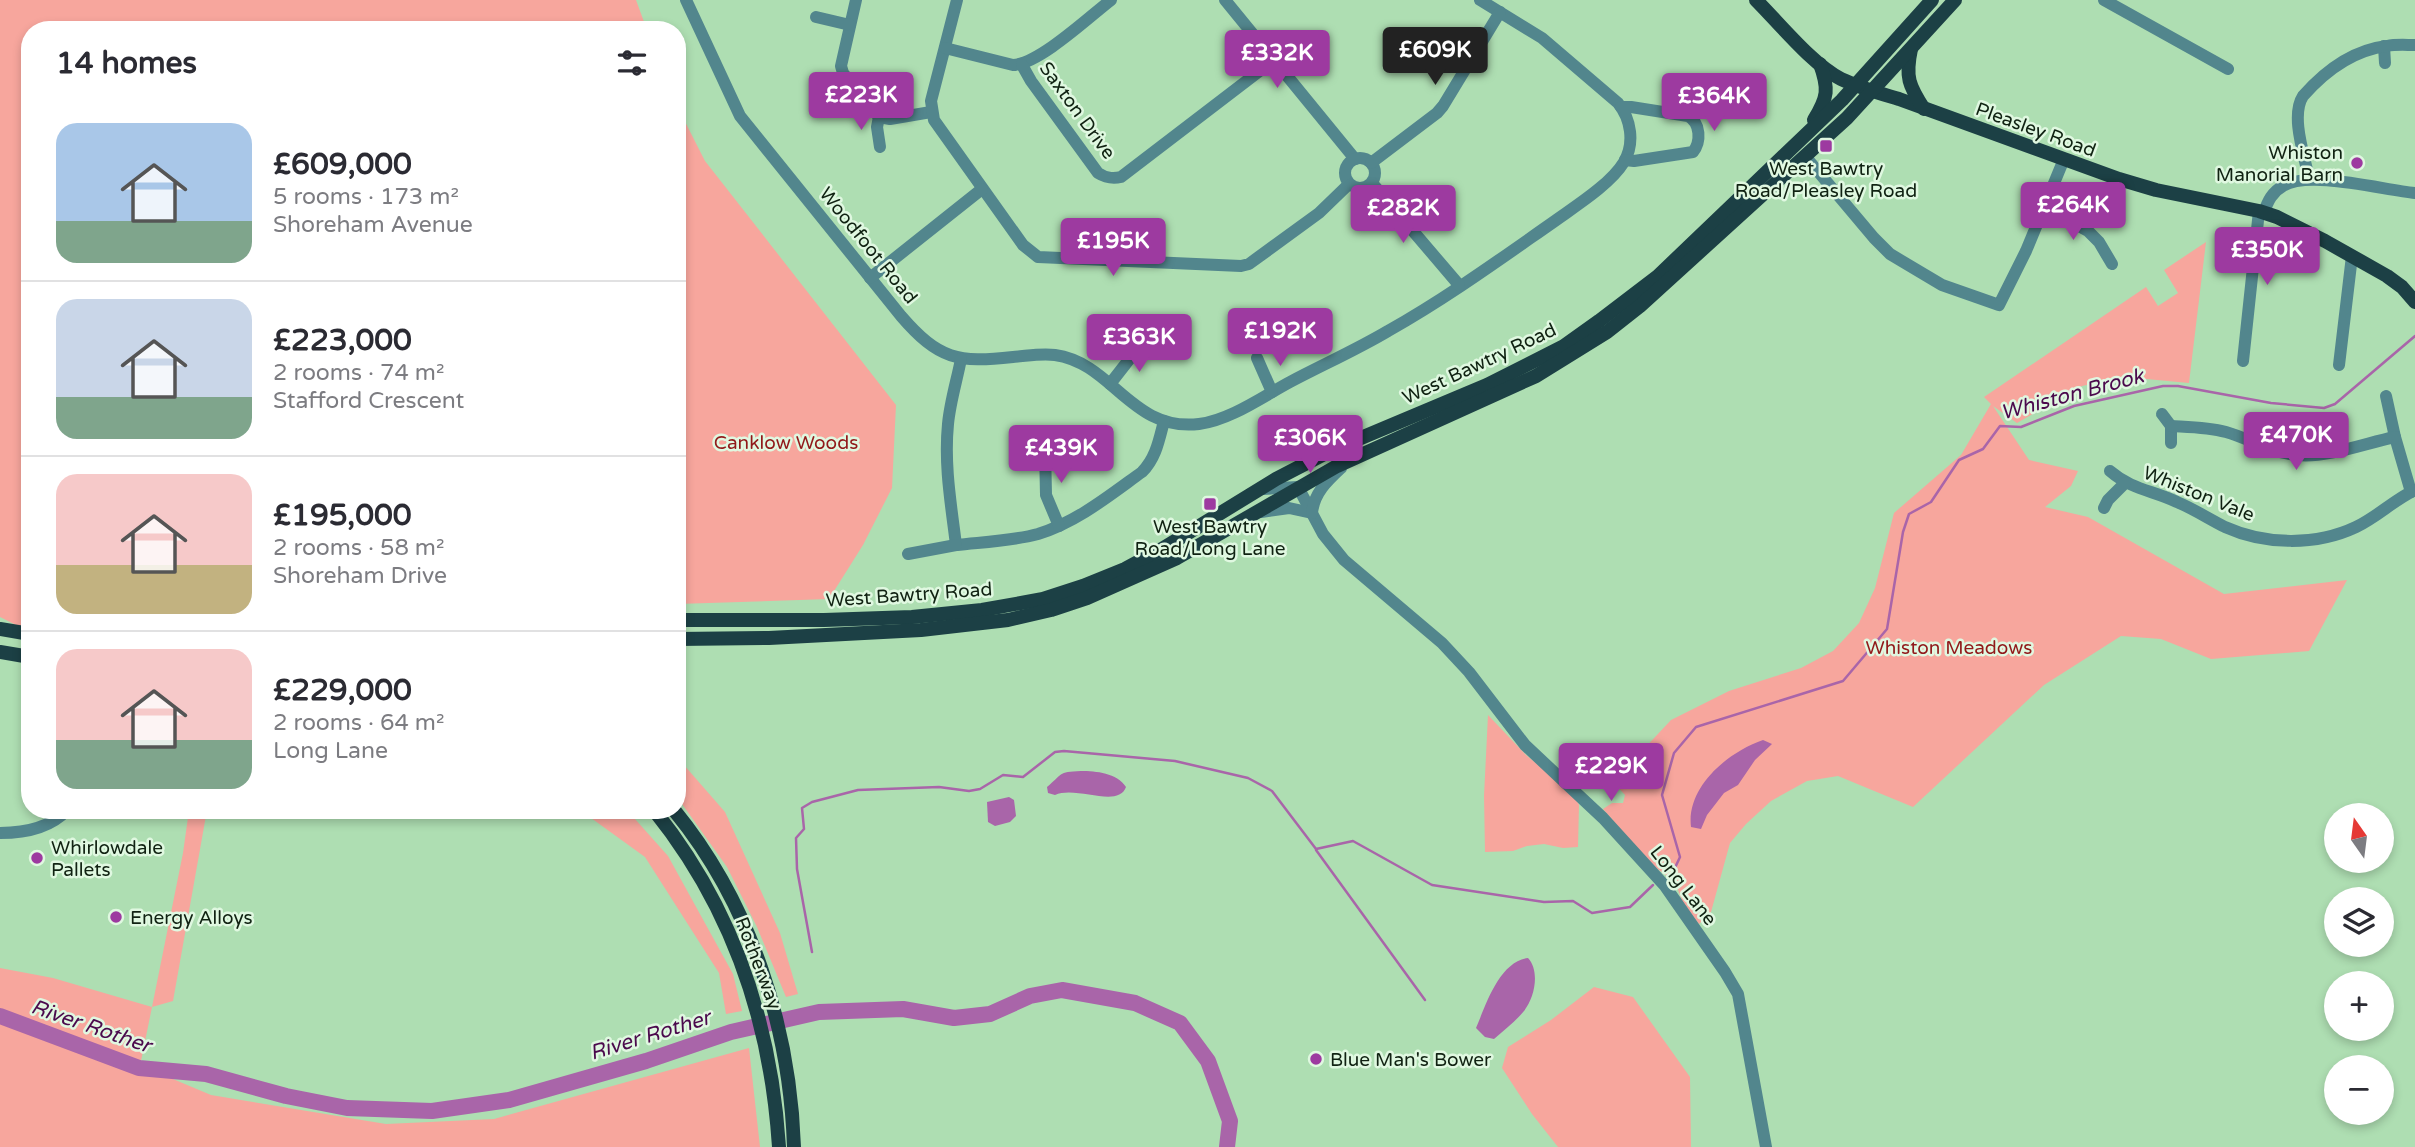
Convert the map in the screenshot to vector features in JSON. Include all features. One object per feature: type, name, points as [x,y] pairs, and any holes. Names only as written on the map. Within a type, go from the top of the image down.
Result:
[{"type":"main road","name":"Pleasley Road","points":[[1756,0],[1820,64],[1836,76],[1871,92],[2156,190],[2262,212],[2295,225],[2387,276],[2415,301]]},
{"type":"main road","name":"West Bawtry Road","points":[[686,620],[824,620],[912,617],[982,610],[1043,599],[1125,569],[1276,478],[1330,451],[1487,385],[1564,346],[1658,276],[1856,85],[1931,0]]},
{"type":"main road","name":"West Bawtry Road","points":[[686,639],[921,630],[1008,620],[1051,610],[1137,578],[1177,558],[1298,486],[1536,376],[1607,332],[1640,306],[1847,118],[1955,0]]},
{"type":"main road","points":[[1912,48],[1907,74],[1910,85],[1924,109]]},
{"type":"main road","points":[[1808,130],[1827,91],[1820,64]]},
{"type":"main road","name":"West Bawtry Road","points":[[686,622],[706,631],[711,639]]},
{"type":"main road","points":[[0,629],[21,632]]},
{"type":"main road","points":[[0,652],[21,656]]},
{"type":"main road","name":"Rotherway","points":[[661,819],[689,858],[715,904],[744,968],[766,1041],[779,1147]]},
{"type":"main road","name":"Rotherway","points":[[680,819],[727,891],[748,934],[771,999],[782,1039],[791,1100],[794,1147]]},
{"type":"street","name":"Woodfoot Road","points":[[686,0],[740,117],[870,278],[928,344],[961,359],[978,361],[1059,355],[1079,362],[1098,374],[1132,404],[1164,421],[1180,424],[1216,420],[1388,331],[1578,204],[1611,177],[1625,160]]},
{"type":"street","points":[[856,0],[841,66],[844,73],[879,117],[890,119],[931,111]]},
{"type":"street","points":[[957,0],[931,101],[931,111],[937,127],[982,190],[1023,245],[1038,257],[1241,266],[1249,264],[1319,213],[1349,184]]},
{"type":"street","points":[[945,48],[1013,65],[1023,65],[1111,0]]},
{"type":"street","points":[[1225,0],[1355,159]]},
{"type":"street","points":[[1480,0],[1542,38],[1621,107],[1630,132],[1625,160],[1693,152],[1697,147],[1698,125],[1695,119],[1621,107]]},
{"type":"street","points":[[2104,0],[2228,69]]},
{"type":"street","points":[[1371,163],[1443,106],[1500,12]]},
{"type":"street","points":[[816,17],[850,25]]},
{"type":"street","points":[[2309,180],[2297,118],[2298,105],[2311,88],[2348,57],[2358,52],[2384,46],[2415,45]]},
{"type":"street","points":[[2384,46],[2385,63]]},
{"type":"street","name":"Saxton Drive","points":[[1023,65],[1031,81],[1098,173],[1113,179],[1121,177],[1274,60]]},
{"type":"street","points":[[879,117],[877,127],[880,147]]},
{"type":"street","points":[[1805,156],[1890,254],[1942,285],[1999,305],[2064,159]]},
{"type":"street","points":[[1349,184],[1345,169],[1355,159],[1364,158],[1371,163],[1375,172],[1372,183]]},
{"type":"street","points":[[2243,360],[2262,212],[2275,191],[2295,181],[2309,180],[2415,194]]},
{"type":"street","points":[[1349,184],[1361,188],[1372,183]]},
{"type":"street","points":[[1372,183],[1459,285]]},
{"type":"street","points":[[870,278],[982,190]]},
{"type":"street","points":[[2044,207],[2088,231],[2099,242],[2112,264]]},
{"type":"street","points":[[2339,365],[2352,256]]},
{"type":"street","points":[[1110,384],[1142,343]]},
{"type":"street","points":[[1257,358],[1272,392]]},
{"type":"street","points":[[956,545],[948,485],[947,450],[948,420],[961,359]]},
{"type":"street","points":[[2386,396],[2395,437],[2413,491]]},
{"type":"street","points":[[2162,414],[2171,426],[2171,443]]},
{"type":"street","points":[[908,554],[1018,538],[1059,526],[1142,472],[1155,456],[1164,421]]},
{"type":"street","points":[[2171,426],[2226,432],[2266,448],[2299,456],[2314,456],[2395,437]]},
{"type":"street","points":[[1045,448],[1046,495],[1059,526]]},
{"type":"street","points":[[1250,515],[1279,508],[1312,513],[1314,500],[1323,485],[1351,460]]},
{"type":"street","name":"Whiston Vale","points":[[2110,471],[2125,483],[2177,502],[2225,527],[2245,534],[2286,541],[2325,537],[2357,526],[2413,491]]},
{"type":"street","name":"Whiston Vale","points":[[2104,508],[2125,483]]},
{"type":"street","points":[[1250,494],[1272,487],[1298,486]]},
{"type":"street","name":"Long Lane","points":[[1298,486],[1324,534],[1343,560],[1441,643],[1469,672],[1525,746],[1603,818],[1673,897],[1726,972],[1738,994],[1766,1147]]},
{"type":"street","points":[[0,833],[21,833],[46,826],[55,819]]},
{"type":"green space","points":[[0,0],[636,0],[644,21],[21,21],[21,626],[0,617]]},
{"type":"green space","name":"Canklow Woods","points":[[686,124],[705,161],[896,405],[892,488],[863,545],[829,599],[686,604]]},
{"type":"green space","name":"Whiston Meadows","points":[[2206,242],[2189,383],[2125,377],[2082,386],[2017,423],[1993,406],[2029,460],[2078,471],[2071,486],[2045,507],[2088,517],[2224,594],[2347,580],[2309,651],[2211,659],[2161,639],[2121,636],[2044,685],[1913,807],[1838,776],[1807,781],[1771,801],[1730,843],[1711,912],[1699,924],[1683,903],[1675,882],[1651,864],[1603,809],[1612,803],[1623,803],[1625,795],[1613,782],[1671,720],[1729,691],[1801,668],[1833,651],[1859,623],[1875,588],[1894,513],[1961,455],[1991,404],[1984,397],[2146,287],[2158,306],[2178,293],[2164,270]]},
{"type":"green space","points":[[1488,715],[1526,755],[1574,794],[1579,805],[1578,847],[1563,848],[1544,844],[1513,851],[1485,852],[1484,796]]},
{"type":"green space","points":[[686,767],[725,812],[780,933],[798,994],[786,997],[757,927],[727,867],[686,810]]},
{"type":"green space","points":[[188,819],[205,819],[173,1001],[152,1007]]},
{"type":"green space","points":[[592,819],[635,819],[668,856],[733,974],[742,1011],[726,1014],[719,973],[645,857]]},
{"type":"green space","points":[[0,968],[53,978],[152,1007],[141,1061],[80,1040],[211,1095],[386,1124],[494,1119],[749,1048],[760,1147],[0,1147]]},
{"type":"green space","points":[[1594,987],[1633,997],[1690,1077],[1691,1147],[1558,1147],[1532,1114],[1502,1068],[1508,1047],[1551,1020]]},
{"type":"shaded area","points":[[1763,740],[1772,744],[1755,760],[1738,785],[1724,793],[1707,815],[1701,829],[1691,827],[1691,812],[1702,785],[1736,753]]},
{"type":"shaded area","points":[[1081,771],[1112,776],[1126,787],[1122,793],[1106,797],[1048,793],[1047,787],[1061,774]]},
{"type":"shaded area","points":[[1009,797],[1014,800],[1016,816],[1010,822],[995,826],[988,822],[987,802]]},
{"type":"shaded area","points":[[1528,958],[1534,970],[1535,984],[1528,1005],[1494,1039],[1485,1037],[1476,1028],[1489,997],[1509,967]]},
{"type":"waterway","name":"Whiston Brook","points":[[1673,872],[1680,857],[1662,795],[1674,753],[1696,727],[1843,681],[1887,629],[1903,532],[1909,514],[1931,502],[1959,460],[1983,449],[2000,426],[2021,427],[2074,406],[2163,386],[2178,386],[2271,403],[2324,408],[2335,404],[2415,336]]},
{"type":"waterway","name":"Whiston Brook","points":[[812,952],[797,869],[796,838],[804,829],[802,808],[812,802],[858,790],[939,787],[969,791],[980,789],[1003,775],[1023,777],[1055,752],[1064,751],[1175,761],[1248,778],[1272,791],[1316,849],[1353,841],[1432,885],[1544,902],[1573,901],[1592,913],[1630,907],[1653,885]]},
{"type":"waterway","points":[[1316,850],[1425,1000]]},
{"type":"waterway","name":"River Rother","points":[[0,1016],[139,1068],[206,1074],[286,1096],[347,1108],[432,1111],[509,1100],[646,1061],[731,1032],[819,1012],[903,1009],[954,1018],[990,1014],[1030,996],[1062,990],[1135,1003],[1180,1023],[1208,1061],[1230,1121],[1227,1147]]},
{"type":"place","name":"West Bawtry Road/Pleasley Road","points":[[1826,146]]},
{"type":"place","name":"Whiston Manorial Barn","points":[[2357,163]]},
{"type":"place","name":"West Bawtry Road/Long Lane","points":[[1210,504]]},
{"type":"place","name":"Whirlowdale Pallets","points":[[37,858]]},
{"type":"place","name":"Energy Alloys","points":[[116,917]]},
{"type":"place","name":"Blue Man's Bower","points":[[1316,1059]]}]
